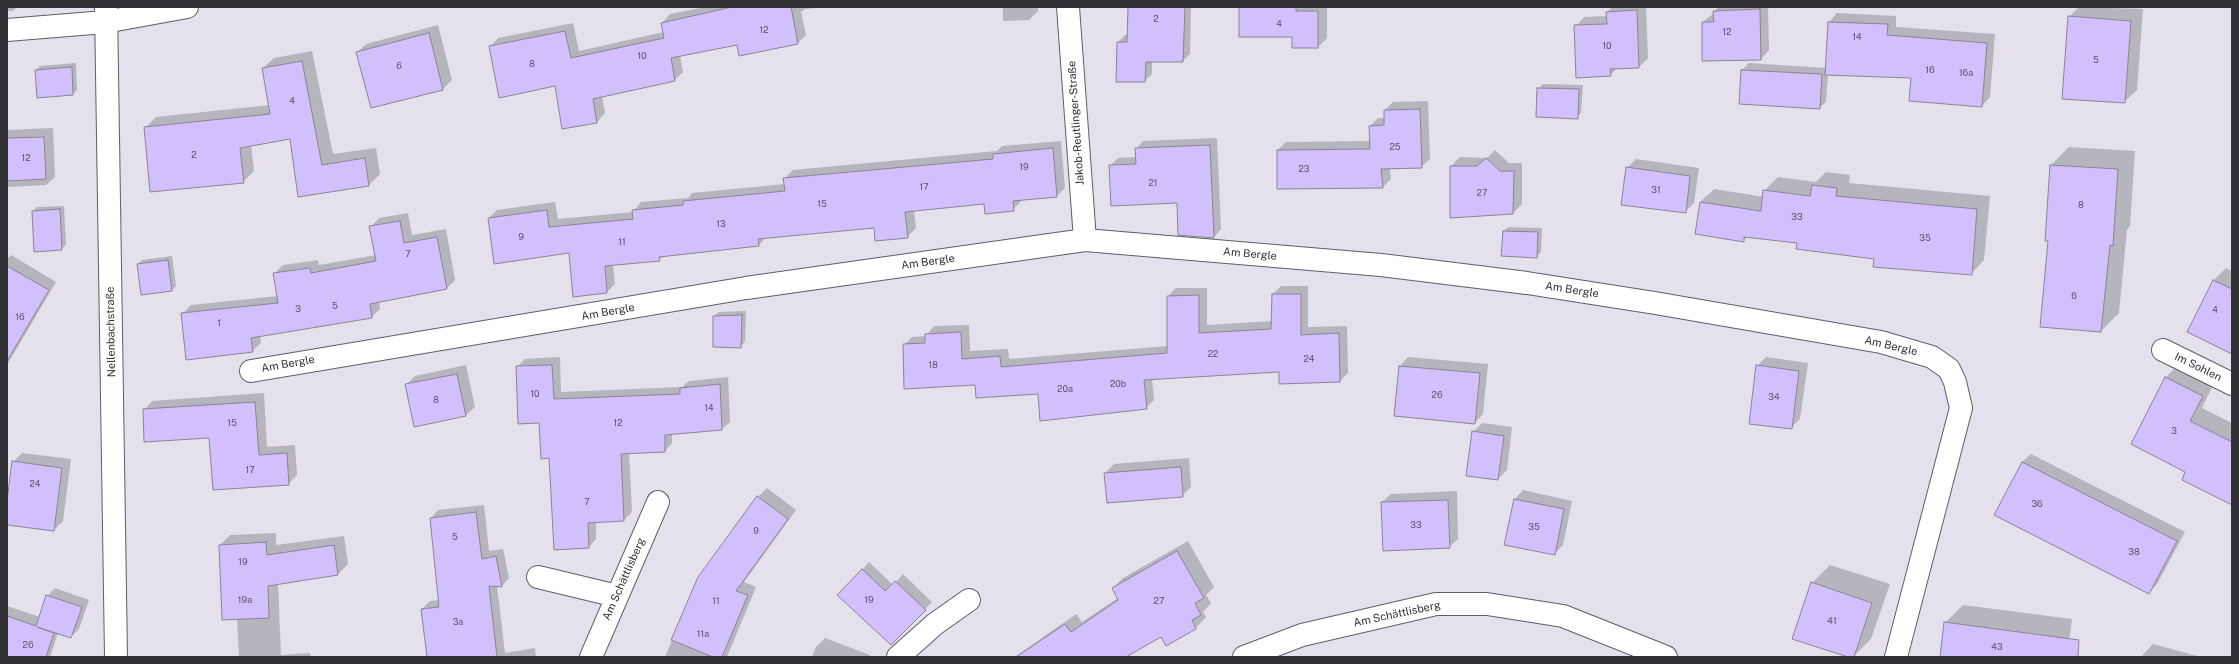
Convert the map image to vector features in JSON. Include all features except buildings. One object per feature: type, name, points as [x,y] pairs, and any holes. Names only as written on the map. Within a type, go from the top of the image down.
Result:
[{"type":"street","points":[[7,30],[106,15],[187,7]]},
{"type":"street","name":"Jakob-Reutlinger-Straße","points":[[1068,7],[1085,240]]},
{"type":"street","name":"Nellenbachstraße","points":[[106,15],[116,657]]},
{"type":"street","name":"Am Bergle","points":[[251,371],[746,288],[1085,240],[1381,265],[1527,283],[1663,304],[1881,342],[1910,349],[1932,357],[1949,369],[1955,382],[1961,408],[1896,657]]},
{"type":"street","name":"Im Sohlen","points":[[2163,350],[2232,384]]},
{"type":"street","name":"Am Schättlisberg","points":[[591,657],[658,502]]},
{"type":"street","points":[[538,577],[617,596]]},
{"type":"street","points":[[898,657],[935,624],[969,600]]},
{"type":"street","name":"Am Schättlisberg","points":[[1244,657],[1302,635],[1436,604],[1487,604],[1563,616],[1666,657]]}]
